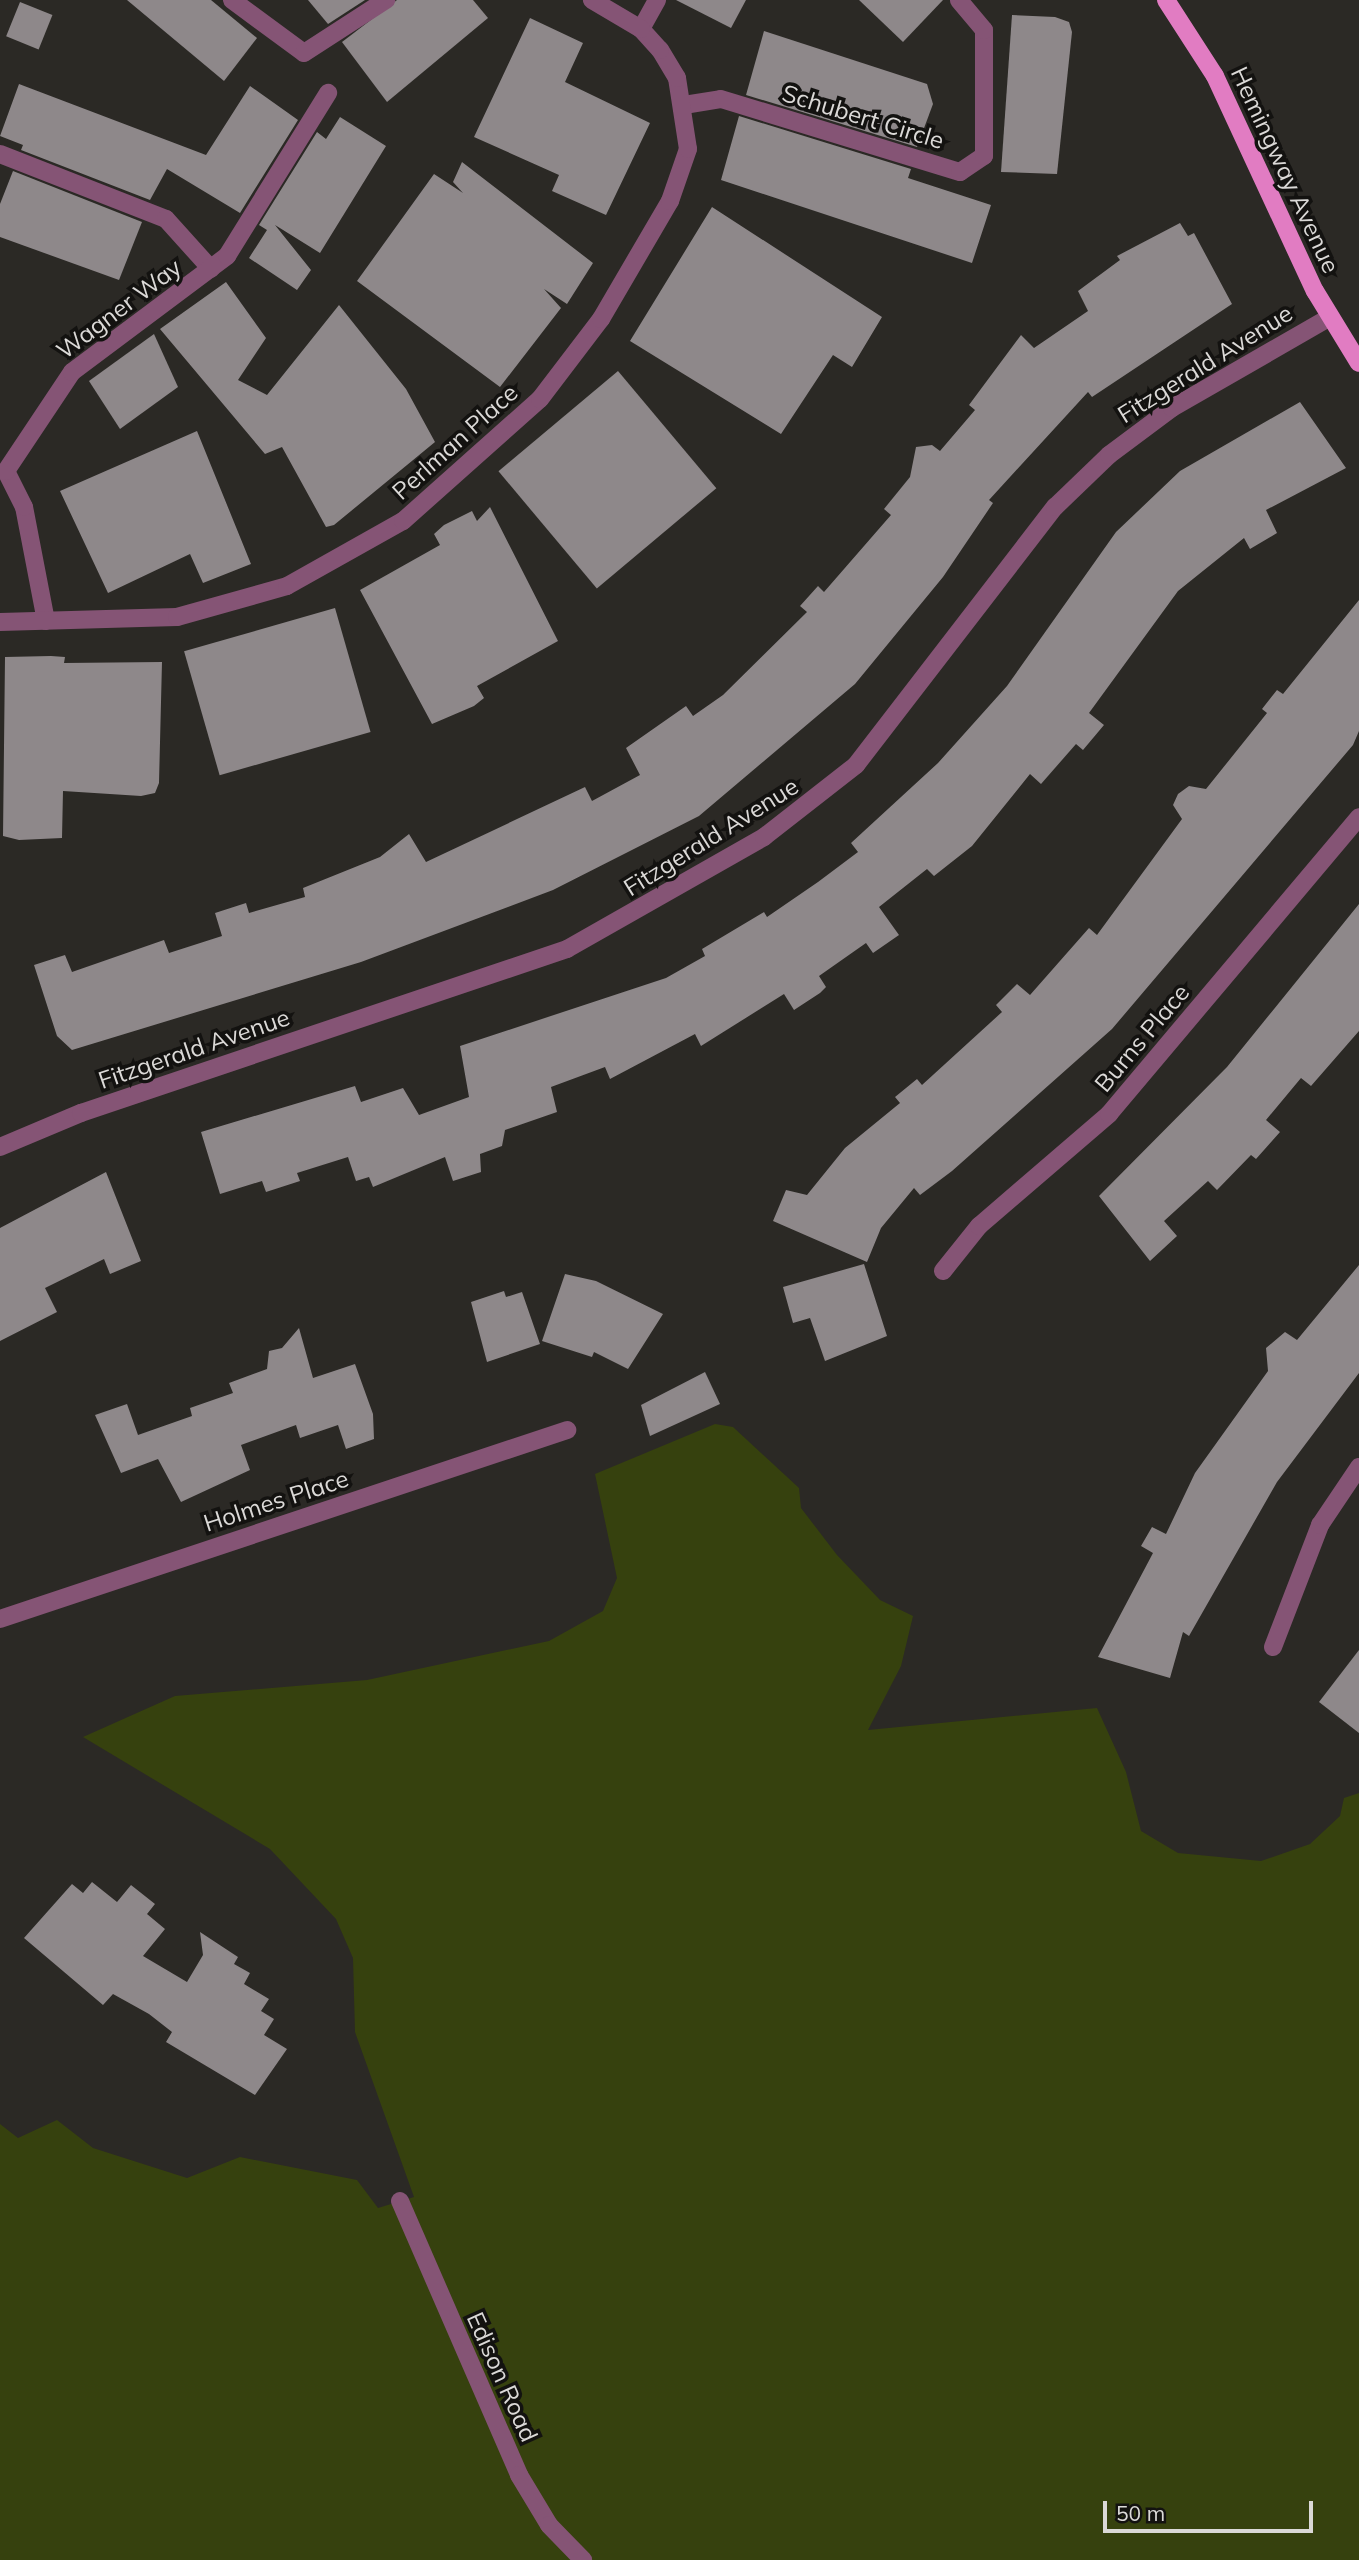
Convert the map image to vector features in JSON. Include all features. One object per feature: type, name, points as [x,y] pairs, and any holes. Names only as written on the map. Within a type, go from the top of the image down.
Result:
[{"type":"main road","name":"Hemingway Avenue","points":[[1166,0],[1215,76],[1330,317],[1359,363]]},
{"type":"street","points":[[232,0],[304,53],[386,0]]},
{"type":"street","name":"Perlman Place","points":[[0,622],[177,617],[250,601],[319,573],[403,521],[540,399],[601,319],[682,173],[684,105],[677,78],[641,30],[593,0]]},
{"type":"street","points":[[641,30],[657,0]]},
{"type":"street","name":"Schubert Circle","points":[[684,105],[721,99],[960,172],[984,156],[984,30],[959,0]]},
{"type":"street","name":"Wagner Way","points":[[46,621],[24,508],[3,468],[72,372],[211,269],[238,241],[328,93]]},
{"type":"street","points":[[0,154],[166,219],[211,269]]},
{"type":"street","name":"Fitzgerald Avenue","points":[[0,1147],[81,1113],[567,949],[764,837],[856,765],[1055,507],[1109,455],[1172,408],[1330,317]]},
{"type":"street","name":"Burns Place","points":[[943,1271],[979,1226],[1109,1114],[1359,817]]},
{"type":"street","name":"Holmes Place","points":[[0,1619],[567,1430]]},
{"type":"street","points":[[1273,1647],[1315,1535],[1359,1467]]},
{"type":"street","name":"Edison Road","points":[[400,2201],[519,2475],[549,2525],[583,2560]]},
{"type":"green space","points":[[715,1424],[733,1427],[799,1488],[801,1508],[837,1555],[880,1600],[913,1616],[901,1666],[868,1730],[1097,1708],[1126,1772],[1141,1831],[1178,1853],[1261,1861],[1310,1844],[1340,1816],[1344,1798],[1359,1793],[1359,2560],[0,2560],[0,2124],[18,2138],[57,2120],[93,2148],[187,2178],[240,2157],[357,2180],[378,2208],[414,2197],[355,2032],[353,1958],[336,1919],[270,1849],[83,1737],[175,1696],[367,1680],[549,1641],[603,1611],[617,1578],[595,1474]]},
{"type":"building","points":[[127,0],[211,0],[257,38],[224,81]]},
{"type":"building","points":[[308,0],[365,0],[328,24]]},
{"type":"building","points":[[397,0],[473,0],[488,18],[387,102],[342,42]]},
{"type":"building","points":[[676,0],[746,0],[731,28]]},
{"type":"building","points":[[859,0],[943,0],[903,42]]},
{"type":"building","points":[[20,2],[52,15],[39,49],[6,36]]},
{"type":"building","points":[[1012,15],[1055,17],[1069,22],[1072,32],[1057,174],[1001,172]]},
{"type":"building","points":[[530,18],[583,43],[565,82],[650,123],[606,215],[552,191],[559,175],[474,137]]},
{"type":"building","points":[[764,31],[927,84],[933,104],[917,147],[746,95]]},
{"type":"building","points":[[19,84],[206,155],[250,86],[298,120],[240,213],[167,169],[150,200],[21,150],[23,145],[0,136]]},
{"type":"building","points":[[739,116],[911,169],[908,178],[991,205],[972,263],[721,180]]},
{"type":"building","points":[[340,117],[386,146],[320,253],[275,225],[311,270],[297,290],[249,258],[267,230],[259,225],[317,132],[326,139]]},
{"type":"building","points":[[462,162],[593,263],[567,304],[544,289],[561,308],[500,387],[357,281],[434,174],[463,193],[453,182]]},
{"type":"building","points":[[13,171],[142,222],[119,280],[0,237],[0,204]]},
{"type":"building","points":[[712,207],[882,317],[852,367],[833,355],[781,434],[630,341]]},
{"type":"building","points":[[1180,223],[1188,236],[1194,233],[1232,304],[1092,397],[1088,392],[989,500],[993,503],[943,577],[855,684],[699,816],[553,890],[361,962],[72,1050],[57,1036],[34,965],[65,955],[72,972],[164,940],[169,953],[222,936],[215,913],[246,903],[249,913],[305,897],[303,888],[380,857],[409,834],[426,862],[585,787],[592,801],[640,775],[626,748],[686,706],[693,716],[723,695],[807,612],[800,606],[818,586],[824,592],[891,515],[884,509],[910,477],[916,447],[932,445],[940,451],[975,410],[969,405],[1021,335],[1034,348],[1088,311],[1078,291],[1120,260],[1117,256]]},
{"type":"building","points":[[226,282],[266,338],[238,380],[267,395],[339,305],[406,389],[435,442],[334,525],[326,527],[282,447],[265,454],[160,329]]},
{"type":"building","points":[[154,334],[178,387],[120,429],[89,381]]},
{"type":"building","points":[[618,371],[716,488],[597,588],[498,471]]},
{"type":"building","points":[[1300,402],[1346,468],[1266,510],[1277,533],[1250,549],[1244,538],[1178,591],[1089,713],[1104,725],[1083,750],[1076,744],[1041,784],[1030,774],[972,846],[934,876],[927,869],[879,907],[899,935],[873,953],[866,943],[819,976],[826,987],[820,993],[794,1010],[784,994],[701,1046],[695,1034],[610,1079],[605,1067],[551,1087],[557,1112],[505,1130],[502,1146],[480,1154],[481,1172],[453,1181],[445,1157],[373,1187],[369,1177],[356,1181],[348,1157],[297,1173],[300,1181],[266,1192],[262,1181],[220,1194],[201,1132],[355,1086],[361,1102],[403,1088],[419,1115],[469,1097],[460,1046],[666,978],[705,956],[702,949],[764,912],[767,917],[818,882],[858,852],[851,843],[938,763],[1007,686],[1116,532],[1180,471]]},
{"type":"building","points":[[197,431],[251,564],[203,583],[190,554],[108,593],[60,491]]},
{"type":"building","points":[[490,507],[558,641],[477,686],[484,698],[474,706],[432,724],[360,590],[440,545],[434,534],[444,525],[472,511],[477,521]]},
{"type":"building","points":[[1359,600],[1359,731],[1353,745],[1112,1029],[952,1171],[920,1195],[914,1188],[881,1228],[867,1262],[773,1221],[786,1190],[807,1195],[845,1148],[900,1103],[895,1097],[917,1079],[922,1085],[1002,1012],[996,1005],[1017,984],[1030,995],[1089,928],[1097,935],[1182,819],[1173,805],[1178,794],[1189,786],[1206,789],[1267,713],[1262,709],[1277,690],[1283,694]]},
{"type":"building","points":[[335,608],[371,732],[220,775],[184,651]]},
{"type":"building","points":[[5,657],[65,657],[64,663],[162,662],[159,783],[155,793],[141,796],[63,791],[62,838],[19,840],[3,836]]},
{"type":"building","points":[[1359,904],[1359,1031],[1311,1086],[1301,1078],[1266,1120],[1280,1132],[1256,1159],[1251,1155],[1217,1190],[1208,1181],[1164,1221],[1177,1236],[1150,1261],[1099,1196],[1227,1067]]},
{"type":"building","points":[[106,1172],[141,1261],[110,1274],[104,1259],[45,1288],[57,1312],[0,1341],[0,1228]]},
{"type":"building","points":[[864,1264],[887,1336],[825,1361],[810,1318],[793,1323],[783,1287]]},
{"type":"building","points":[[1359,1265],[1359,1373],[1277,1482],[1189,1636],[1183,1632],[1170,1678],[1098,1657],[1153,1553],[1141,1546],[1152,1527],[1166,1534],[1195,1473],[1268,1371],[1266,1348],[1285,1332],[1297,1340]]},
{"type":"building","points":[[565,1274],[596,1281],[663,1314],[628,1369],[594,1352],[592,1357],[542,1341]]},
{"type":"building","points":[[504,1291],[506,1297],[522,1292],[540,1344],[487,1362],[471,1302]]},
{"type":"building","points":[[299,1328],[313,1378],[355,1364],[373,1414],[374,1439],[346,1449],[338,1425],[300,1438],[296,1425],[241,1445],[250,1470],[181,1502],[158,1459],[121,1473],[95,1415],[127,1404],[138,1435],[192,1416],[190,1408],[233,1393],[229,1383],[267,1369],[269,1351],[282,1348]]},
{"type":"building","points":[[705,1372],[720,1404],[650,1436],[641,1405]]},
{"type":"building","points":[[1359,1650],[1359,1733],[1319,1702]]},
{"type":"building","points":[[92,1882],[117,1902],[131,1885],[155,1904],[147,1914],[165,1929],[143,1956],[187,1982],[203,1955],[200,1932],[238,1957],[234,1964],[250,1973],[244,1984],[269,1999],[261,2011],[274,2019],[264,2035],[287,2049],[255,2095],[166,2042],[172,2032],[149,2014],[113,1994],[103,2005],[24,1938],[72,1884],[83,1893]]}]
